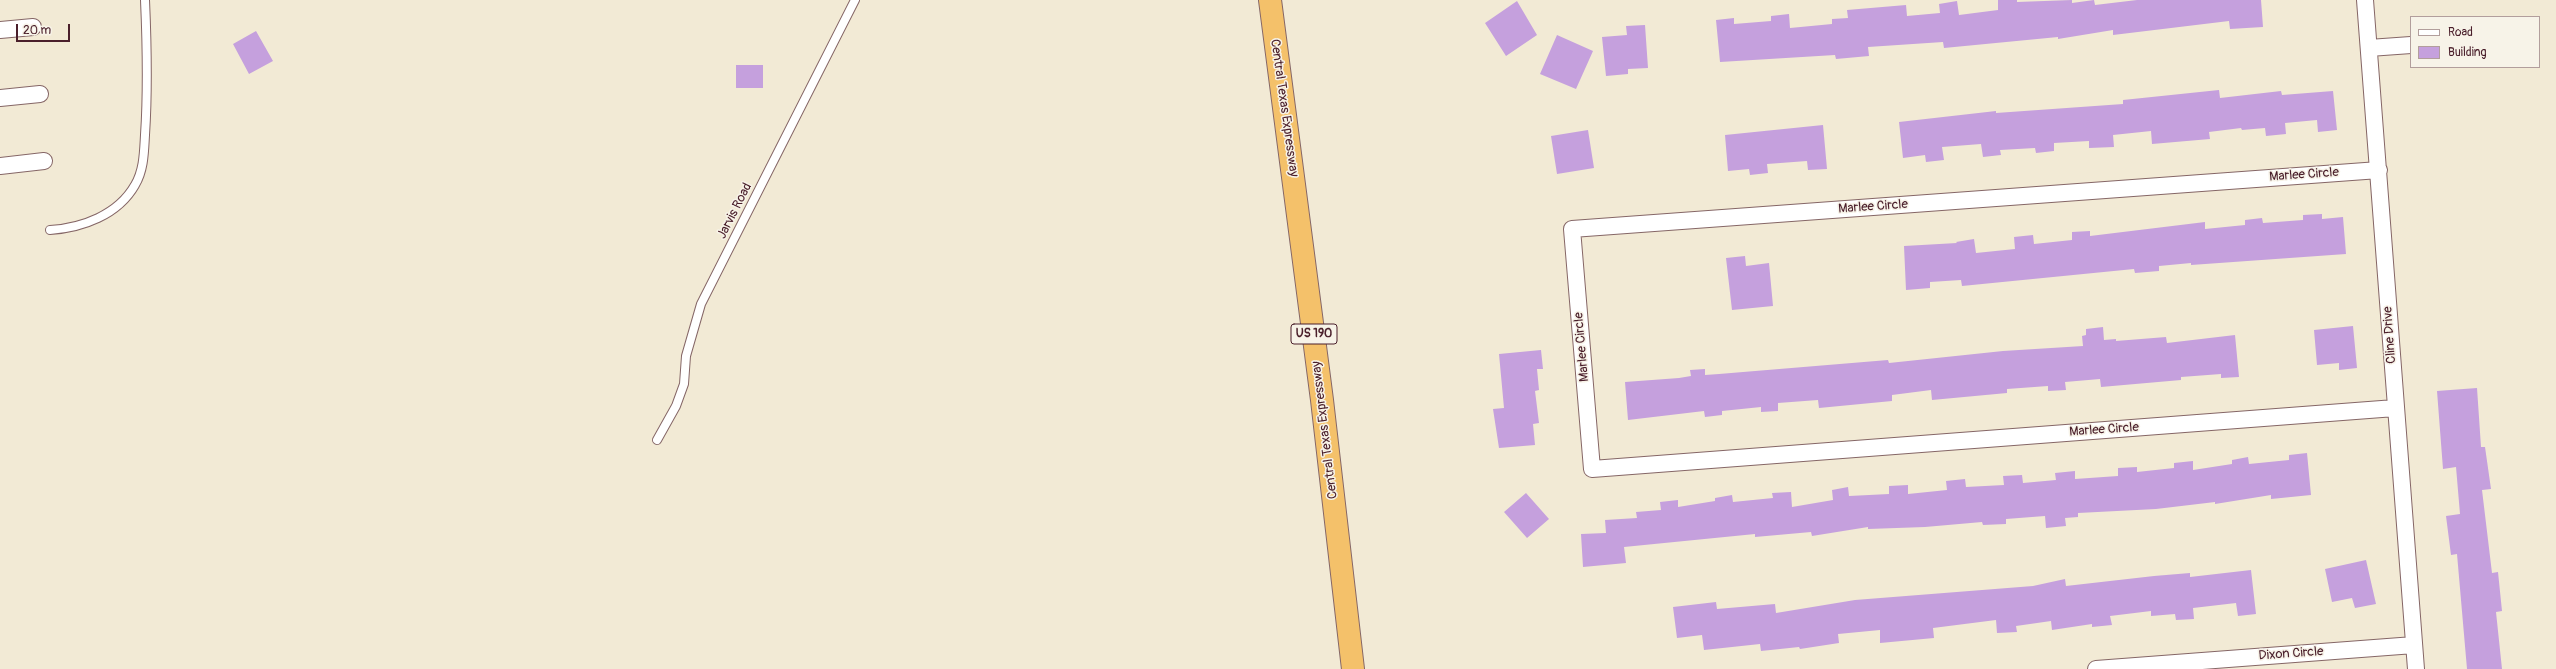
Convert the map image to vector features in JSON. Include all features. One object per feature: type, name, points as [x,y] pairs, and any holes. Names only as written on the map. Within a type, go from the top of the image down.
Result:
[{"type":"highway","name":"Central Texas Expressway","points":[[1270,0],[1322,400],[1353,669]]},
{"type":"street","name":"Cline Drive","points":[[2365,0],[2416,669]]},
{"type":"street","points":[[0,30],[33,27]]},
{"type":"street","points":[[2369,48],[2410,46]]},
{"type":"street","points":[[0,98],[40,94]]},
{"type":"street","points":[[0,166],[44,161]]},
{"type":"street","name":"Marlee Circle","points":[[2379,170],[1572,229],[1592,469],[2395,408]]},
{"type":"street","name":"Dixon Circle","points":[[2096,669],[2414,645]]},
{"type":"lane","points":[[50,230],[70,229],[86,224],[109,212],[125,198],[135,185],[142,168],[148,92],[145,0]]},
{"type":"lane","name":"Jarvis Road","points":[[657,440],[676,406],[684,384],[686,356],[701,304],[855,0]]},
{"type":"building","points":[[1998,0],[2017,0],[2017,2],[2072,0],[2072,3],[2094,0],[2095,5],[2137,0],[2261,0],[2263,27],[2230,29],[2229,21],[2113,35],[2113,30],[2058,39],[2058,37],[1944,48],[1943,42],[1868,47],[1869,56],[1836,59],[1835,55],[1720,62],[1716,20],[1734,18],[1734,24],[1771,21],[1771,16],[1789,14],[1790,28],[1832,24],[1832,19],[1848,18],[1847,10],[1906,5],[1907,16],[1940,13],[1939,4],[1957,1],[1959,15],[1998,10]]},
{"type":"building","points":[[1517,1],[1537,35],[1506,56],[1485,23]]},
{"type":"building","points":[[1645,25],[1648,68],[1628,69],[1628,74],[1606,76],[1602,37],[1627,35],[1626,26]]},
{"type":"building","points":[[256,31],[273,61],[249,74],[233,44]]},
{"type":"building","points":[[1557,35],[1593,51],[1576,89],[1540,74]]},
{"type":"building","points":[[736,65],[763,65],[763,88],[736,88]]},
{"type":"building","points":[[2219,90],[2220,98],[2281,91],[2282,95],[2333,91],[2337,130],[2318,132],[2317,120],[2285,123],[2286,134],[2266,136],[2265,128],[2242,130],[2241,128],[2209,132],[2210,139],[2152,144],[2151,131],[2113,135],[2114,147],[2089,148],[2089,141],[2054,143],[2054,151],[2036,153],[2035,148],[2000,150],[2001,155],[1983,157],[1981,144],[1942,147],[1944,160],[1926,162],[1925,155],[1903,158],[1899,122],[1996,111],[1996,113],[2123,104],[2123,100]]},
{"type":"building","points":[[1823,125],[1827,169],[1808,170],[1807,161],[1767,164],[1768,173],[1750,175],[1749,169],[1728,171],[1725,135]]},
{"type":"building","points":[[1588,130],[1594,168],[1557,174],[1551,136]]},
{"type":"building","points":[[2322,214],[2322,219],[2343,217],[2346,254],[2191,265],[2191,263],[2159,266],[2159,271],[2135,273],[2134,269],[1962,286],[1961,280],[1930,282],[1930,288],[1906,290],[1904,246],[1957,243],[1956,242],[1974,239],[1976,253],[2015,249],[2014,237],[2033,235],[2034,244],[2072,240],[2072,232],[2090,231],[2090,236],[2205,222],[2205,229],[2245,225],[2245,220],[2262,218],[2263,223],[2303,220],[2303,215]]},
{"type":"building","points":[[1745,256],[1746,266],[1769,263],[1773,306],[1732,310],[1726,258]]},
{"type":"building","points":[[2353,326],[2357,368],[2339,370],[2339,363],[2317,365],[2314,330]]},
{"type":"building","points":[[2103,327],[2104,340],[2116,339],[2116,341],[2166,337],[2167,343],[2235,335],[2239,377],[2221,378],[2221,374],[2181,377],[2181,380],[2101,387],[2100,379],[2065,382],[2066,390],[2048,391],[2048,386],[2007,389],[2007,393],[1932,400],[1931,390],[1892,395],[1892,401],[1819,408],[1818,400],[1778,403],[1778,411],[1761,412],[1761,407],[1722,411],[1722,415],[1705,417],[1704,411],[1628,420],[1625,382],[1691,376],[1690,370],[1705,369],[1705,375],[1888,360],[1889,363],[2003,351],[2083,346],[2082,336],[2086,335],[2086,329]]},
{"type":"building","points":[[1541,350],[1543,369],[1537,369],[1539,390],[1535,391],[1539,423],[1533,424],[1535,445],[1499,448],[1493,409],[1504,408],[1499,354]]},
{"type":"building","points":[[2477,388],[2481,447],[2485,447],[2491,489],[2482,490],[2492,573],[2498,572],[2502,611],[2496,612],[2502,669],[2467,669],[2457,554],[2451,555],[2446,516],[2460,514],[2456,467],[2443,469],[2437,391]]},
{"type":"building","points":[[2307,453],[2311,495],[2271,499],[2271,495],[2215,504],[2215,502],[2156,509],[2078,513],[2078,517],[2065,518],[2066,526],[2046,528],[2045,516],[2006,519],[2006,524],[1983,525],[1982,522],[1925,527],[1868,529],[1868,527],[1812,536],[1811,532],[1755,537],[1755,534],[1624,547],[1626,563],[1583,567],[1581,534],[1606,533],[1605,520],[1637,518],[1636,512],[1661,510],[1660,502],[1678,500],[1678,507],[1715,501],[1715,498],[1732,495],[1733,502],[1773,498],[1772,493],[1791,492],[1792,507],[1833,500],[1832,490],[1848,487],[1849,496],[1889,494],[1889,486],[1908,485],[1908,494],[1947,490],[1946,481],[1965,479],[1966,487],[2004,485],[2003,476],[2022,475],[2023,483],[2056,480],[2055,473],[2075,471],[2075,479],[2118,476],[2118,468],[2137,467],[2137,472],[2174,468],[2174,463],[2193,461],[2193,470],[2232,464],[2232,460],[2248,457],[2249,464],[2289,460],[2289,455]]},
{"type":"building","points":[[1526,493],[1549,519],[1527,538],[1504,512]]},
{"type":"building","points":[[2366,560],[2376,604],[2355,608],[2352,598],[2332,602],[2325,569]]},
{"type":"building","points":[[2251,570],[2256,614],[2238,616],[2236,603],[2193,608],[2194,619],[2176,620],[2175,614],[2151,616],[2151,611],[2110,616],[2112,625],[2092,627],[2092,624],[2052,630],[2051,621],[2016,626],[2017,632],[1997,633],[1996,620],[1933,628],[1934,638],[1880,643],[1880,630],[1838,634],[1839,643],[1800,649],[1799,647],[1761,651],[1760,644],[1704,650],[1702,635],[1677,638],[1673,607],[1716,602],[1717,609],[1775,604],[1776,613],[1855,600],[2033,586],[2065,579],[2066,586],[2154,576],[2190,573],[2190,577]]}]
